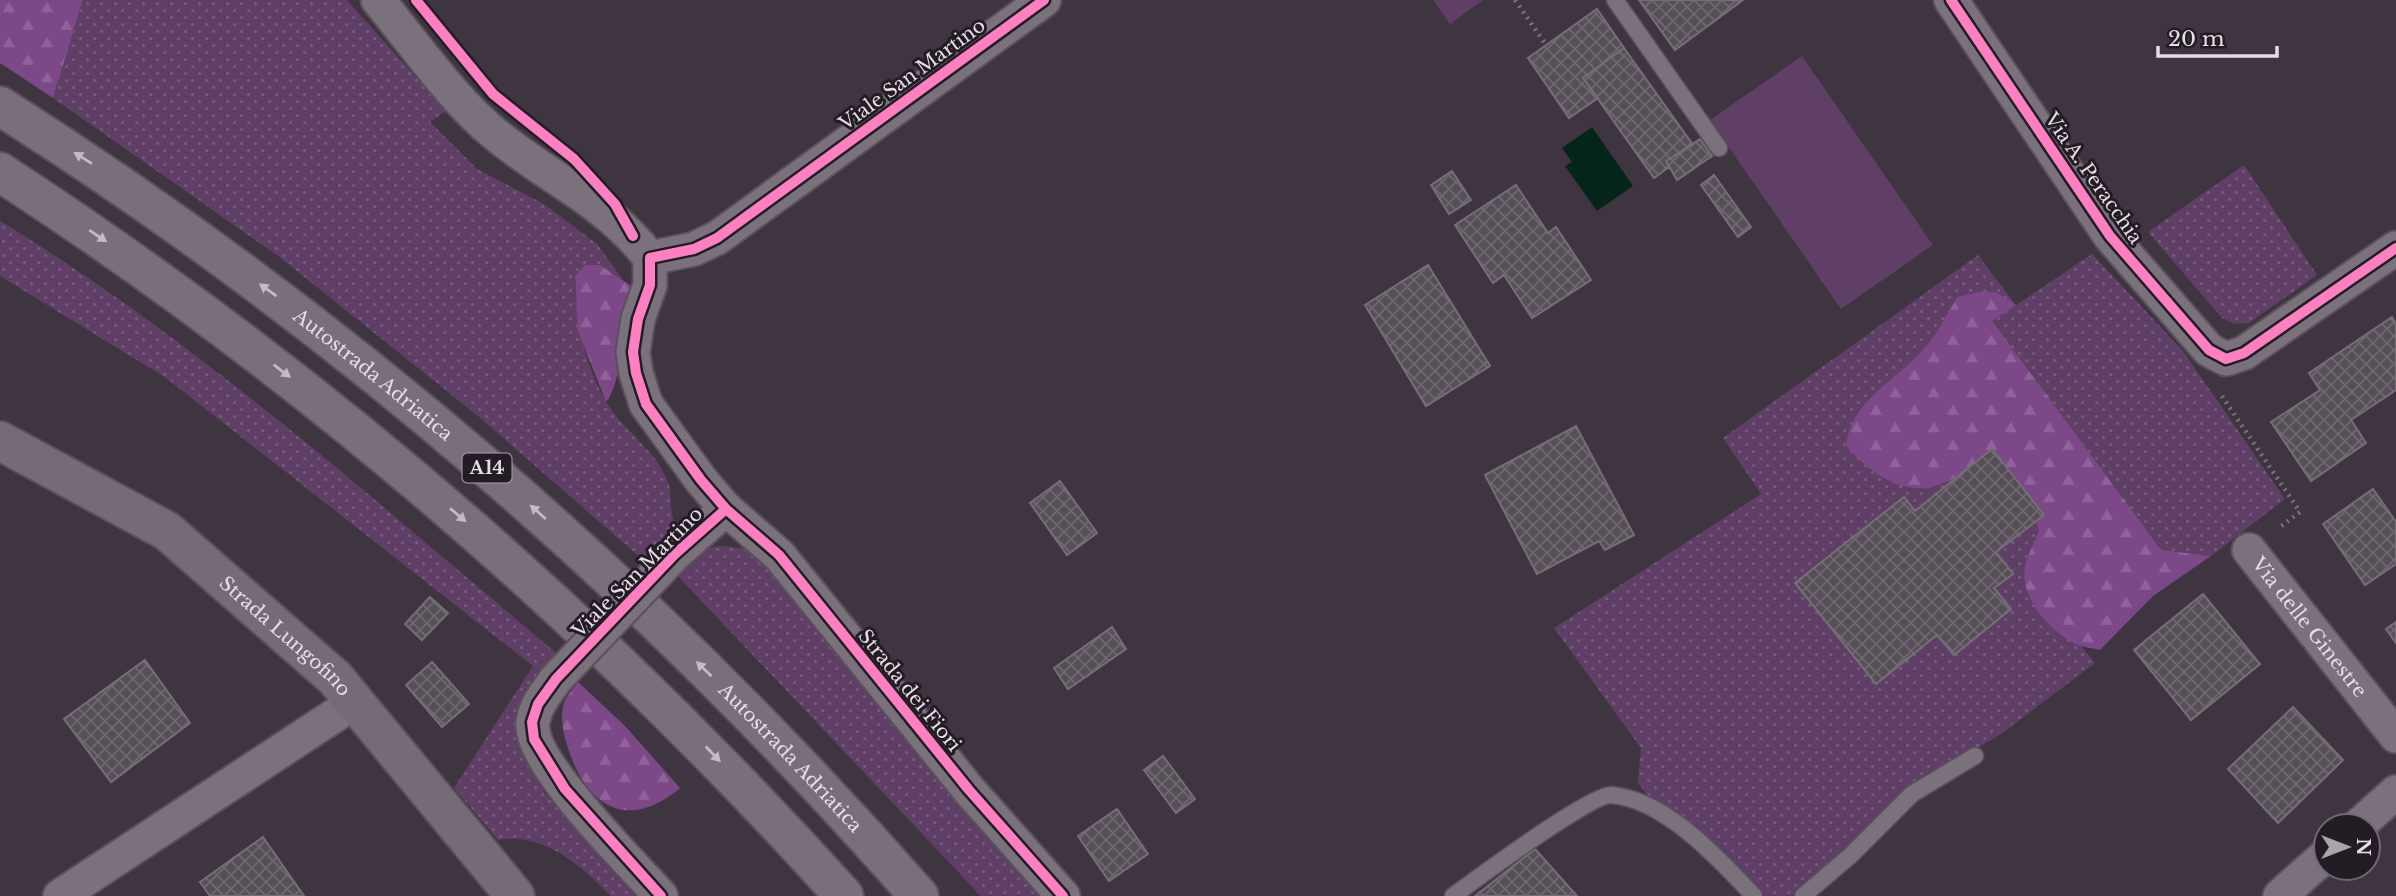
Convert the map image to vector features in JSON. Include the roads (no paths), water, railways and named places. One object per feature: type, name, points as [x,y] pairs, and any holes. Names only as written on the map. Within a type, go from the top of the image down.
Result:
[{"type":"highway","name":"Autostrada Adriatica","points":[[0,106],[96,166],[305,318],[523,498],[721,686],[919,896]]},
{"type":"highway","name":"A14","points":[[0,172],[102,239],[227,329],[330,408],[495,546],[703,743],[844,896]]},
{"type":"main road","name":"Strada Lungofino","points":[[0,441],[167,531],[335,678],[515,896]]},
{"type":"street","points":[[378,0],[467,107],[495,135],[590,198],[633,236],[650,258]]},
{"type":"street","name":"Viale San Martino","points":[[661,896],[565,789],[534,739],[532,722],[538,704],[556,679],[674,555],[726,509],[701,480],[646,404],[636,373],[633,352],[639,319],[650,285],[650,258],[694,249],[717,237],[1044,0]]},
{"type":"street","name":"Via A. Peracchia","points":[[1951,0],[2110,236],[2208,350],[2227,359],[2244,353],[2394,252]]},
{"type":"street","name":"Strada dei Fiori","points":[[726,509],[779,555],[969,790],[1063,896]]},
{"type":"street","name":"Via delle Ginestre","points":[[2249,551],[2396,736]]},
{"type":"street","points":[[60,896],[355,702]]},
{"type":"street","points":[[2374,812],[2396,792]]},
{"type":"street","points":[[2280,896],[2312,867]]},
{"type":"lane","points":[[1615,0],[1719,148]]},
{"type":"lane","points":[[1803,896],[1912,794],[1975,756]]},
{"type":"lane","points":[[1453,896],[1576,811],[1602,796],[1611,795],[1630,800],[1674,822],[1702,844],[1754,896]]}]
